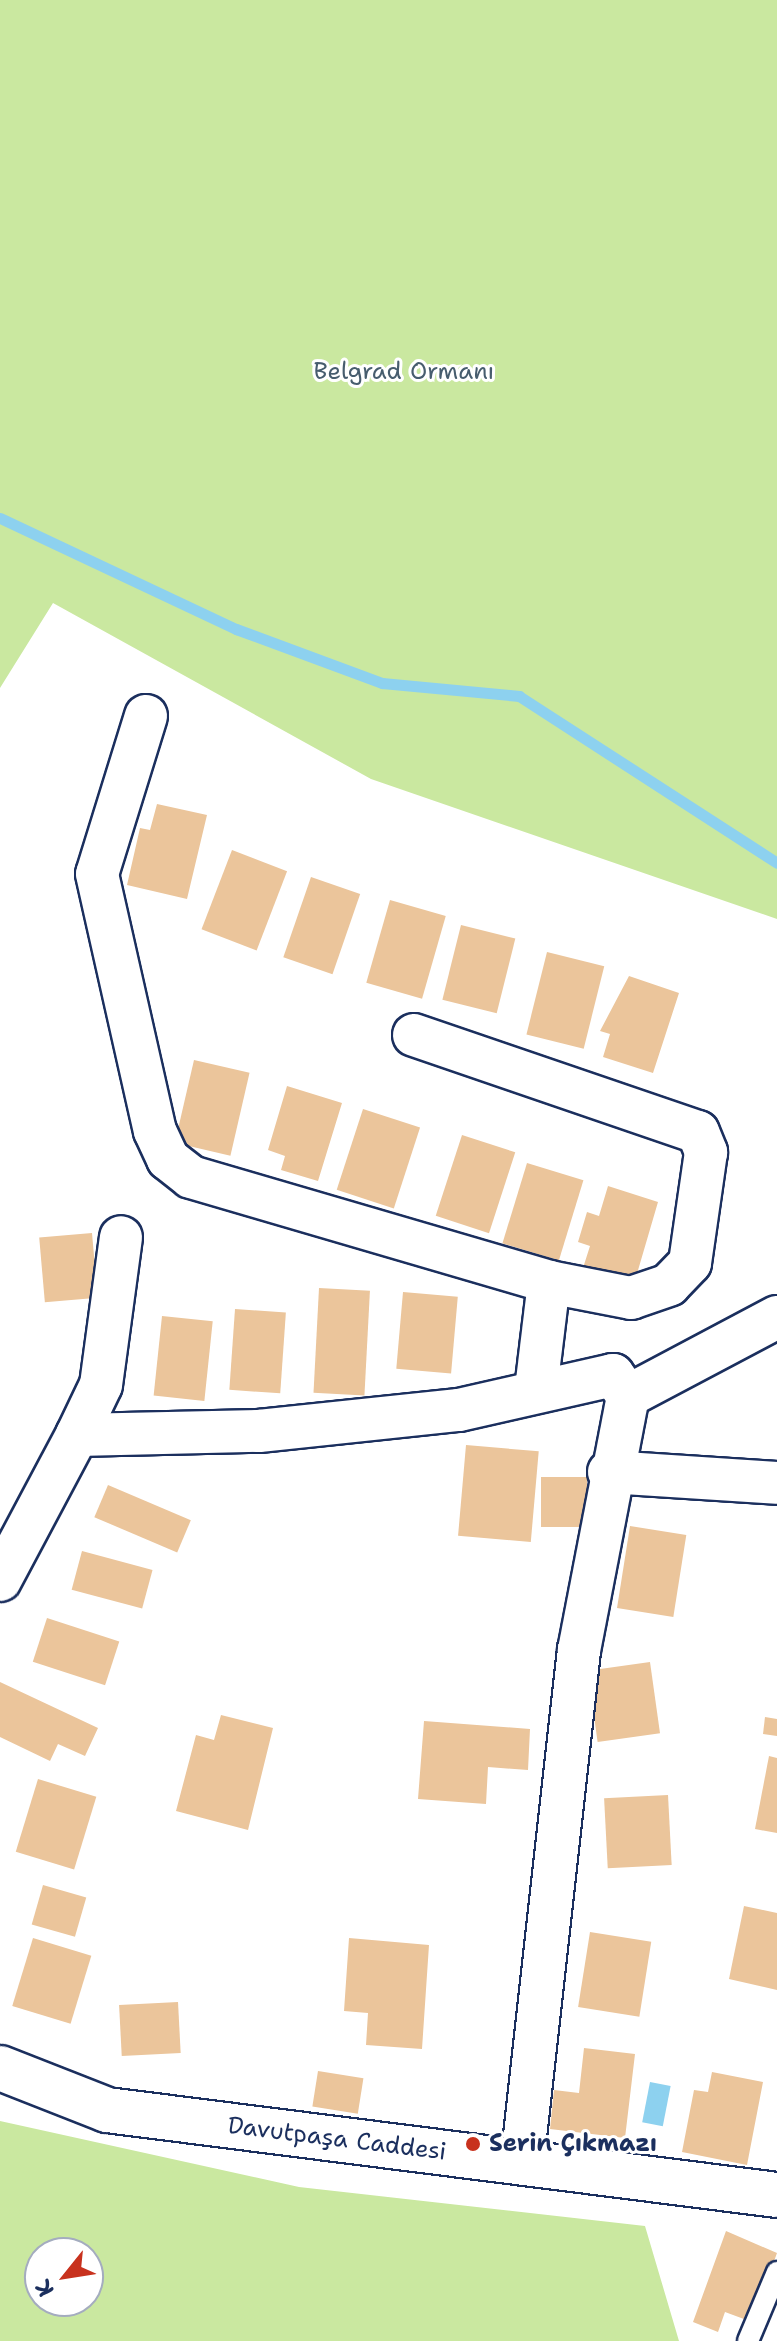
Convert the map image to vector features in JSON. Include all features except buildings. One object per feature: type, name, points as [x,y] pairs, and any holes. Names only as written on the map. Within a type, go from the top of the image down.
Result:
[{"type":"street","points":[[146,716],[97,874],[155,1131],[168,1159],[191,1177],[549,1282],[631,1298],[669,1285],[690,1263],[706,1152],[698,1132],[414,1035]]},
{"type":"street","points":[[0,1580],[101,1385],[121,1237]]},
{"type":"street","points":[[536,1389],[549,1282]]},
{"type":"street","points":[[522,2163],[579,1650],[609,1472],[628,1396],[777,1317]]},
{"type":"street","points":[[77,1435],[259,1431],[459,1410],[536,1389],[613,1375],[628,1396]]},
{"type":"street","points":[[609,1472],[777,1483]]},
{"type":"street","name":"Davutpaşa Caddesi","points":[[0,2068],[107,2110],[777,2195]]},
{"type":"lane","points":[[748,2341],[777,2272]]},
{"type":"green space","name":"Belgrad Ormanı","points":[[0,0],[777,0],[777,919],[371,779],[53,603],[0,688]]},
{"type":"green space","points":[[0,2121],[299,2187],[645,2226],[679,2341],[0,2341]]},
{"type":"water","points":[[650,2082],[671,2086],[663,2126],[642,2122]]},
{"type":"waterway","points":[[0,518],[236,629],[382,683],[519,696],[777,863]]},
{"type":"place","name":"Serin Çıkmazı","points":[[473,2144]]}]
